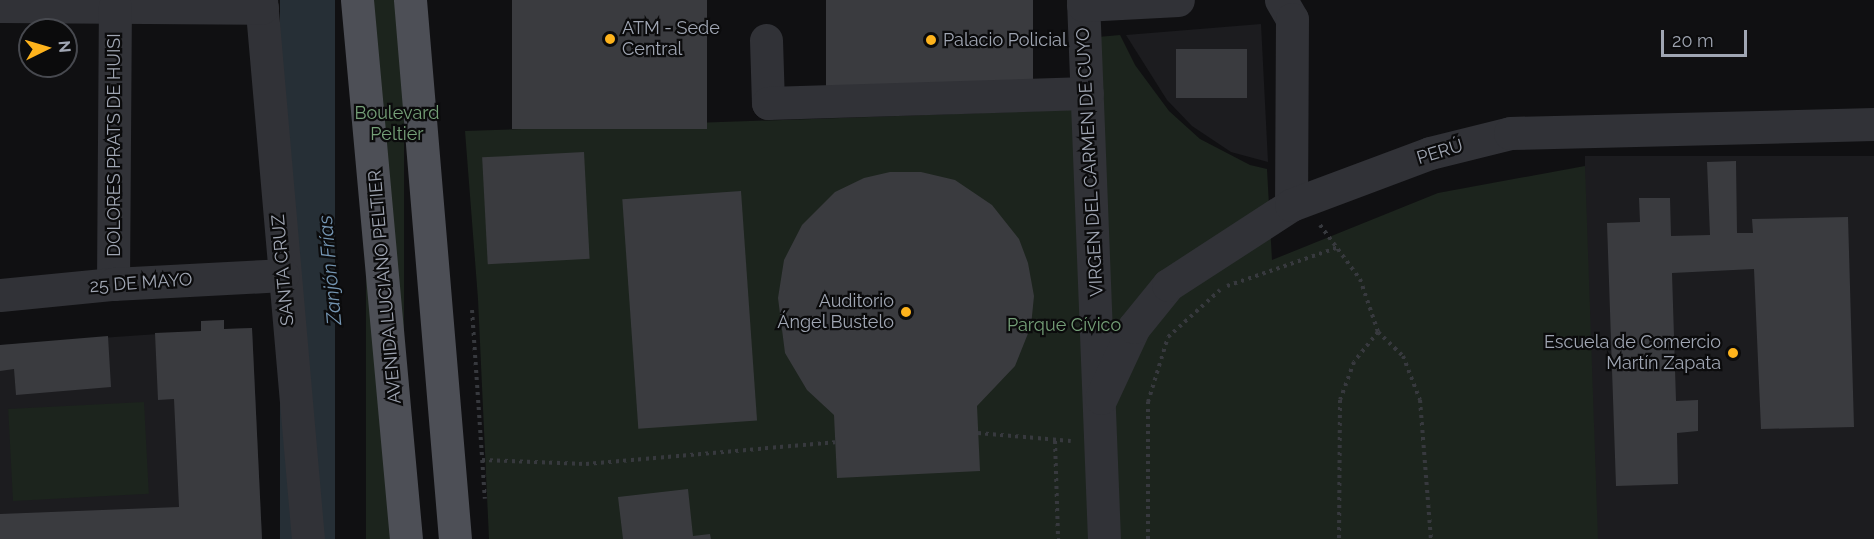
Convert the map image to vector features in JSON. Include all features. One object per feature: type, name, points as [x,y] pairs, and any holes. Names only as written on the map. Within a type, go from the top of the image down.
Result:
[{"type":"main road","name":"AVENIDA LUCIANO PELTIER","points":[[357,0],[406,539]]},
{"type":"main road","points":[[410,0],[455,539]]},
{"type":"street","points":[[1083,2],[1178,0]]},
{"type":"street","points":[[1281,0],[1292,19],[1295,203]]},
{"type":"street","name":"VIRGEN DEL CARMEN DE CUYO","points":[[1083,2],[1101,398],[1104,539]]},
{"type":"street","points":[[0,6],[262,4]]},
{"type":"street","name":"SANTA CRUZ","points":[[262,4],[283,275],[308,539]]},
{"type":"street","name":"DOLORES PRATS DE HUISI","points":[[113,284],[115,6]]},
{"type":"street","points":[[766,40],[768,103],[1087,93]]},
{"type":"street","name":"PERÚ","points":[[1101,398],[1134,327],[1168,285],[1295,203],[1430,153],[1510,133],[1874,124]]},
{"type":"street","name":"25 DE MAYO","points":[[0,295],[113,284],[283,275]]},
{"type":"path","points":[[1295,203],[1339,248],[1360,279],[1377,332],[1403,356],[1420,400],[1431,539]]},
{"type":"path","points":[[1148,539],[1148,402],[1168,337],[1224,287],[1339,248]]},
{"type":"path","points":[[472,310],[486,505]]},
{"type":"path","points":[[1339,539],[1340,400],[1354,362],[1377,332]]},
{"type":"path","points":[[978,433],[1055,441],[1102,442]]},
{"type":"path","points":[[1055,441],[1058,539]]},
{"type":"path","points":[[482,460],[585,464],[835,442]]},
{"type":"shaded area","points":[[1261,24],[1268,162],[1231,152],[1192,126],[1167,100],[1126,35]]},
{"type":"shaded area","name":"Escuela de Comercio Martín Zapata","points":[[1585,156],[1874,156],[1874,539],[1585,539]]},
{"type":"shaded area","points":[[224,320],[224,329],[252,328],[262,539],[0,539],[0,345],[201,331],[201,321]]},
{"type":"green space","name":"Boulevard Peltier","points":[[366,0],[404,0],[404,539],[366,539]]},
{"type":"green space","name":"Parque Cívico","points":[[1120,35],[1135,65],[1169,111],[1200,139],[1250,165],[1267,169],[1272,260],[1438,193],[1585,166],[1598,539],[489,539],[478,299],[465,131],[1097,109],[1098,37]]},
{"type":"green space","points":[[144,402],[149,494],[13,501],[8,409]]},
{"type":"water","name":"Zanjón Frías","points":[[280,0],[335,0],[335,539],[280,539]]},
{"type":"building","name":"ATM - Sede Central","points":[[512,0],[707,0],[707,129],[512,129]]},
{"type":"building","name":"Palacio Policial","points":[[826,0],[1033,0],[1033,87],[826,87]]},
{"type":"building","points":[[1176,49],[1247,49],[1247,98],[1176,98]]},
{"type":"building","points":[[584,152],[590,259],[488,264],[482,157]]},
{"type":"building","points":[[1736,161],[1737,233],[1753,233],[1752,219],[1848,217],[1854,427],[1761,429],[1754,269],[1672,273],[1676,401],[1698,400],[1698,431],[1677,433],[1678,484],[1616,486],[1607,223],[1640,222],[1639,198],[1670,198],[1671,236],[1710,235],[1707,162]]},
{"type":"building","name":"Auditorio Ángel Bustelo","points":[[890,172],[921,172],[955,180],[992,205],[1019,239],[1028,263],[1034,296],[1031,326],[1015,366],[977,406],[980,471],[837,478],[834,415],[807,390],[785,353],[778,298],[784,260],[802,225],[835,192],[864,178]]},
{"type":"building","points":[[741,191],[757,420],[638,429],[622,199]]},
{"type":"building","points":[[224,320],[224,329],[252,328],[262,539],[0,539],[0,514],[179,507],[174,399],[158,400],[155,333],[201,331],[201,321]]},
{"type":"building","points":[[108,336],[111,387],[16,395],[14,369],[0,371],[0,345]]},
{"type":"building","points":[[688,489],[693,536],[710,534],[711,539],[623,539],[618,497]]},
{"type":"place","name":"ATM - Sede Central","points":[[610,39]]},
{"type":"place","name":"Palacio Policial","points":[[931,40]]},
{"type":"place","name":"Auditorio Ángel Bustelo","points":[[906,312]]},
{"type":"place","name":"Escuela de Comercio Martín Zapata","points":[[1733,353]]}]
